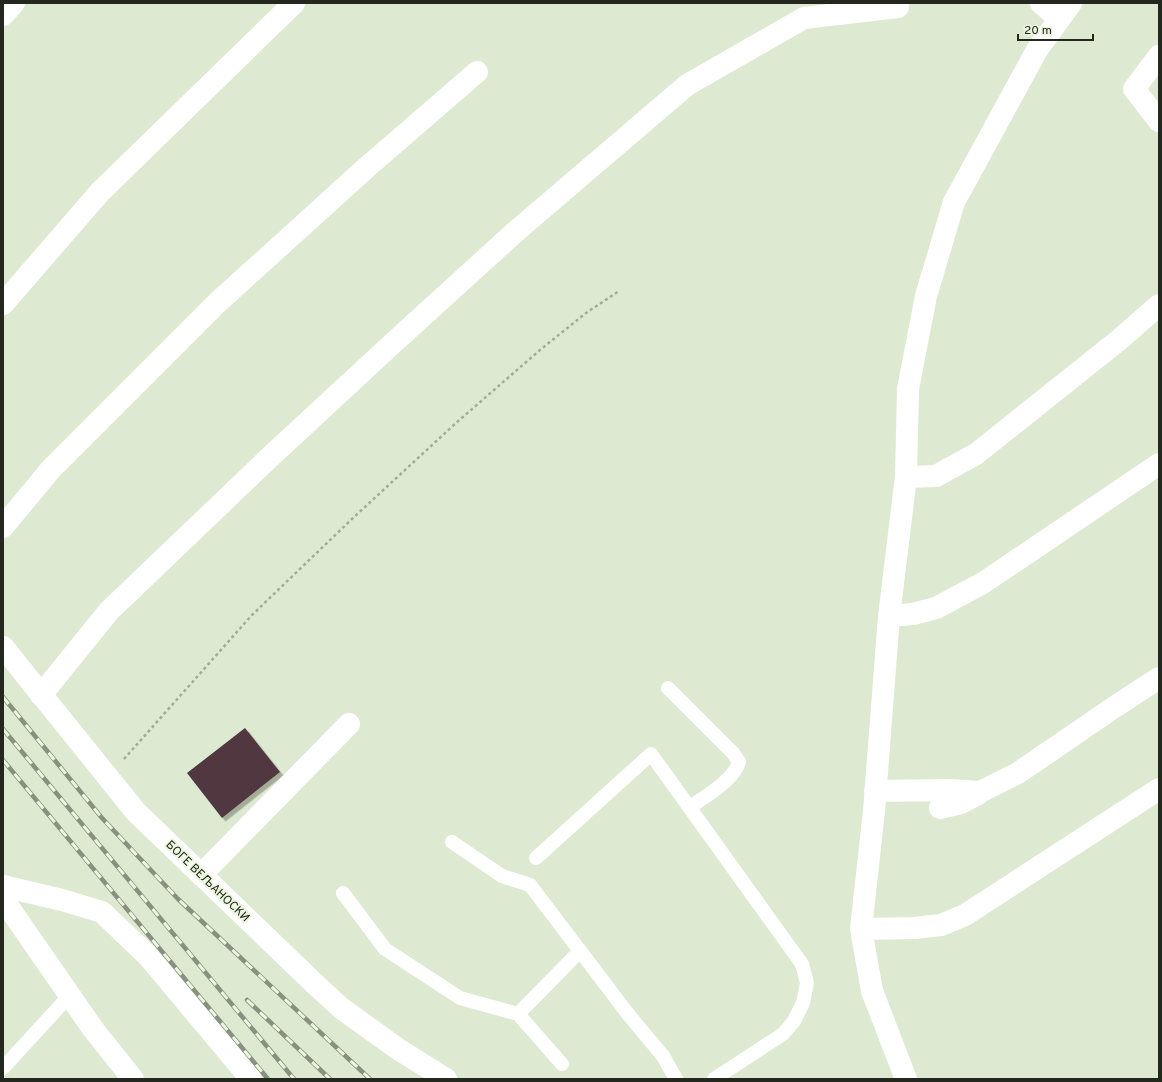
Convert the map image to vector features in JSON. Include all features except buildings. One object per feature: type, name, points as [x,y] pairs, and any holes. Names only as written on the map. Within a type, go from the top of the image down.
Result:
[{"type":"street","points":[[3,14],[14,3]]},
{"type":"street","points":[[3,304],[100,192],[294,3]]},
{"type":"street","points":[[906,1079],[872,991],[861,929],[875,791],[889,616],[906,477],[908,389],[926,296],[954,202],[1037,50],[1065,11],[1042,3]]},
{"type":"street","points":[[41,695],[109,611],[270,457],[514,233],[686,85],[803,10],[898,7]]},
{"type":"street","points":[[1159,56],[1134,89],[1159,122]]},
{"type":"street","points":[[3,527],[51,469],[217,303],[366,168],[477,72]]},
{"type":"street","points":[[906,477],[936,476],[976,454],[1120,340],[1159,305]]},
{"type":"street","points":[[889,616],[913,614],[936,608],[983,582],[1159,464]]},
{"type":"street","name":"БОГЕ ВЕЉАНОСКИ","points":[[3,647],[136,812],[341,1008],[398,1049],[446,1079]]},
{"type":"street","points":[[940,808],[961,803],[1018,773],[1159,678]]},
{"type":"street","points":[[201,875],[349,724]]},
{"type":"street","points":[[861,929],[914,928],[941,925],[965,915],[1159,789]]},
{"type":"street","points":[[875,791],[950,790],[980,792]]},
{"type":"street","points":[[3,886],[62,900],[102,912],[148,956],[251,1079]]},
{"type":"street","points":[[3,899],[93,1029],[133,1079]]},
{"type":"lane","points":[[668,688],[733,753],[739,762],[737,769],[730,778],[690,807]]},
{"type":"lane","points":[[536,858],[651,754],[802,964],[807,983],[803,1002],[794,1021],[783,1034],[714,1079]]},
{"type":"lane","points":[[452,842],[502,876],[530,885],[628,1014],[663,1056],[676,1079]]},
{"type":"lane","points":[[343,893],[385,949],[460,998],[518,1014],[562,1064]]},
{"type":"lane","points":[[518,1014],[580,951]]},
{"type":"lane","points":[[3,1068],[70,995]]},
{"type":"path","points":[[108,777],[252,615],[354,517],[456,423],[540,350],[586,313],[619,290]]},
{"type":"railway","points":[[3,697],[102,818],[178,899],[370,1079]]},
{"type":"railway","points":[[3,729],[294,1079]]},
{"type":"railway","points":[[3,760],[268,1079]]},
{"type":"railway","points":[[247,1000],[330,1079]]}]
